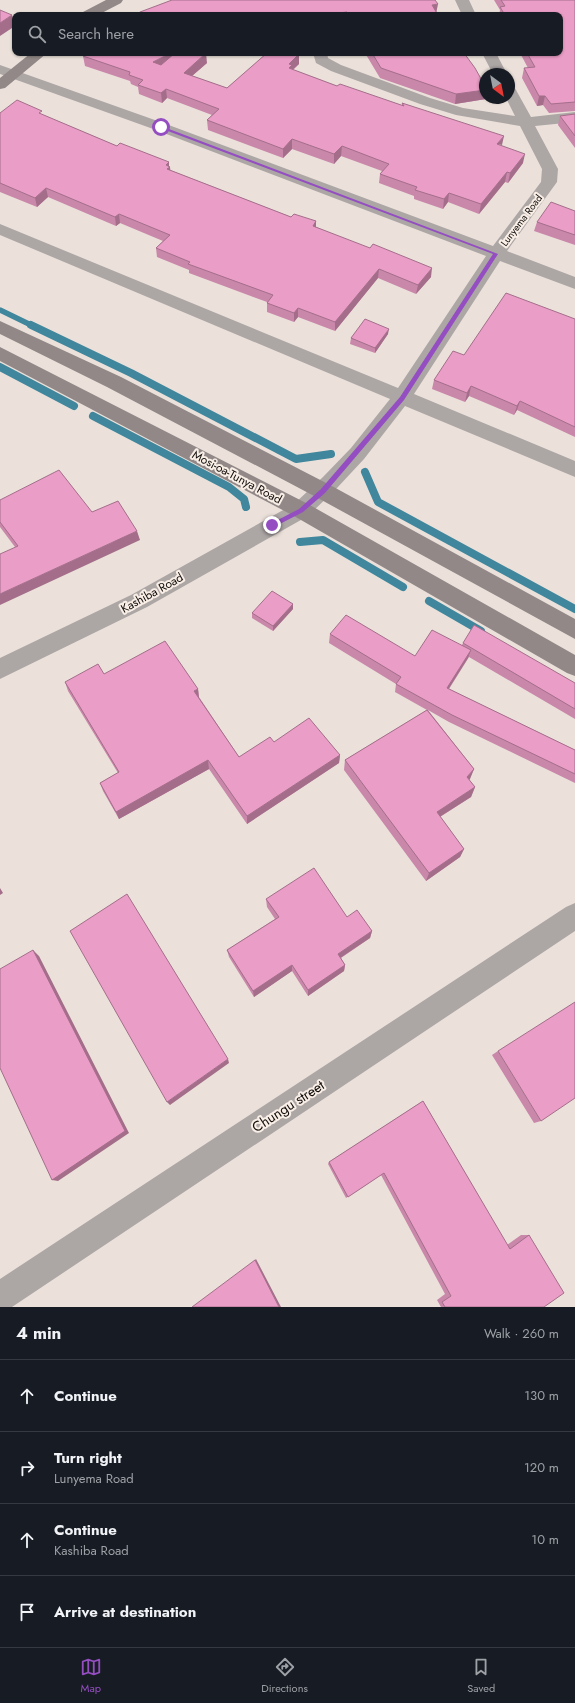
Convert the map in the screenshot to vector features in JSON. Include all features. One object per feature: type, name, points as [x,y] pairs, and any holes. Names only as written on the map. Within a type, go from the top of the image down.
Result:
[{"type":"main road","points":[[94,12],[116,0]]},
{"type":"main road","points":[[0,86],[7,71],[34,56]]},
{"type":"main road","points":[[0,327],[114,382],[323,491],[575,630]]},
{"type":"main road","name":"Mosi-oa-Tunya Road","points":[[0,353],[301,510],[575,666]]},
{"type":"street","points":[[462,0],[468,12]]},
{"type":"street","points":[[320,56],[321,60],[336,68],[425,101],[461,112],[526,122],[575,117]]},
{"type":"street","points":[[491,56],[497,68]]},
{"type":"street","points":[[7,71],[161,127],[575,283]]},
{"type":"street","name":"Lunyema Road","points":[[301,510],[323,491],[402,398],[496,254],[549,182],[550,169],[515,101]]},
{"type":"street","points":[[0,229],[575,470]]},
{"type":"street","name":"Kashiba Road","points":[[0,669],[139,601],[301,510]]},
{"type":"street","name":"Chungu street","points":[[0,1297],[575,916]]},
{"type":"building","points":[[172,0],[435,0],[438,4],[432,5],[436,12],[140,12]]},
{"type":"building","points":[[501,0],[575,0],[575,102],[551,104],[545,96],[539,96],[524,68],[535,67],[529,56],[563,56],[563,12],[503,12],[500,7],[505,6]]},
{"type":"building","points":[[0,10],[12,15],[0,23]]},
{"type":"building","points":[[83,56],[165,56],[153,62],[161,65],[172,56],[203,56],[184,73],[227,88],[264,56],[297,56],[289,64],[292,65],[289,68],[337,86],[340,84],[404,106],[402,103],[504,136],[497,144],[525,154],[510,173],[507,172],[481,204],[449,193],[444,199],[415,190],[417,187],[380,174],[389,164],[342,146],[334,154],[292,139],[283,149],[207,120],[219,109],[166,89],[161,93],[138,85],[143,80],[129,75],[130,72]]},
{"type":"building","points":[[374,56],[466,56],[479,75],[479,91],[456,94],[381,68]]},
{"type":"building","points":[[17,100],[42,111],[39,113],[117,146],[120,143],[169,162],[166,165],[170,167],[167,169],[291,217],[294,214],[316,221],[313,226],[370,248],[373,244],[432,268],[418,285],[379,269],[335,322],[298,308],[294,313],[267,303],[273,295],[188,264],[190,262],[156,248],[170,235],[119,214],[115,217],[46,188],[35,198],[0,183],[0,113]]},
{"type":"building","points":[[575,114],[575,136],[560,116]]},
{"type":"building","points":[[551,202],[575,211],[575,235],[537,222]]},
{"type":"building","points":[[506,293],[575,319],[575,427],[520,401],[517,406],[471,386],[467,393],[434,380],[453,351],[464,355]]},
{"type":"building","points":[[365,319],[389,329],[375,348],[351,338]]},
{"type":"building","points":[[59,470],[92,512],[118,501],[137,531],[0,594],[0,554],[18,546],[0,522],[0,500]]},
{"type":"building","points":[[272,591],[293,604],[273,626],[252,613]]},
{"type":"building","points":[[346,615],[415,656],[432,630],[471,650],[447,688],[575,750],[575,774],[452,715],[396,684],[401,677],[330,634]]},
{"type":"building","points":[[474,625],[575,683],[575,709],[463,643]]},
{"type":"building","points":[[165,641],[198,689],[194,691],[239,757],[270,737],[274,742],[309,718],[340,755],[247,816],[208,760],[116,812],[100,783],[119,772],[65,682],[98,664],[104,674]]},
{"type":"building","points":[[427,710],[474,769],[467,777],[475,787],[437,812],[464,849],[429,873],[345,760]]},
{"type":"building","points":[[314,868],[347,917],[357,910],[372,931],[338,954],[345,965],[308,990],[292,965],[253,991],[227,950],[279,917],[266,899]]},
{"type":"building","points":[[127,894],[228,1059],[167,1102],[70,931]]},
{"type":"building","points":[[33,950],[125,1131],[52,1180],[0,1068],[0,969]]},
{"type":"building","points":[[575,1002],[575,1098],[541,1121],[498,1051]]},
{"type":"building","points":[[423,1101],[510,1249],[529,1235],[564,1293],[544,1307],[445,1307],[442,1302],[451,1296],[384,1173],[348,1197],[329,1162]]},
{"type":"building","points":[[255,1260],[279,1307],[192,1307]]},
{"type":"waterway","points":[[0,310],[33,326]]},
{"type":"waterway","points":[[31,325],[131,373],[296,459],[331,454]]},
{"type":"waterway","points":[[0,367],[74,406]]},
{"type":"waterway","points":[[93,416],[229,487],[244,499],[246,507]]},
{"type":"waterway","points":[[365,472],[378,502],[575,609]]},
{"type":"waterway","points":[[300,542],[323,540],[403,587]]},
{"type":"waterway","points":[[429,601],[481,631]]},
{"type":"route","points":[[161,127],[496,254],[402,398],[323,491],[301,510],[272,525]]}]
